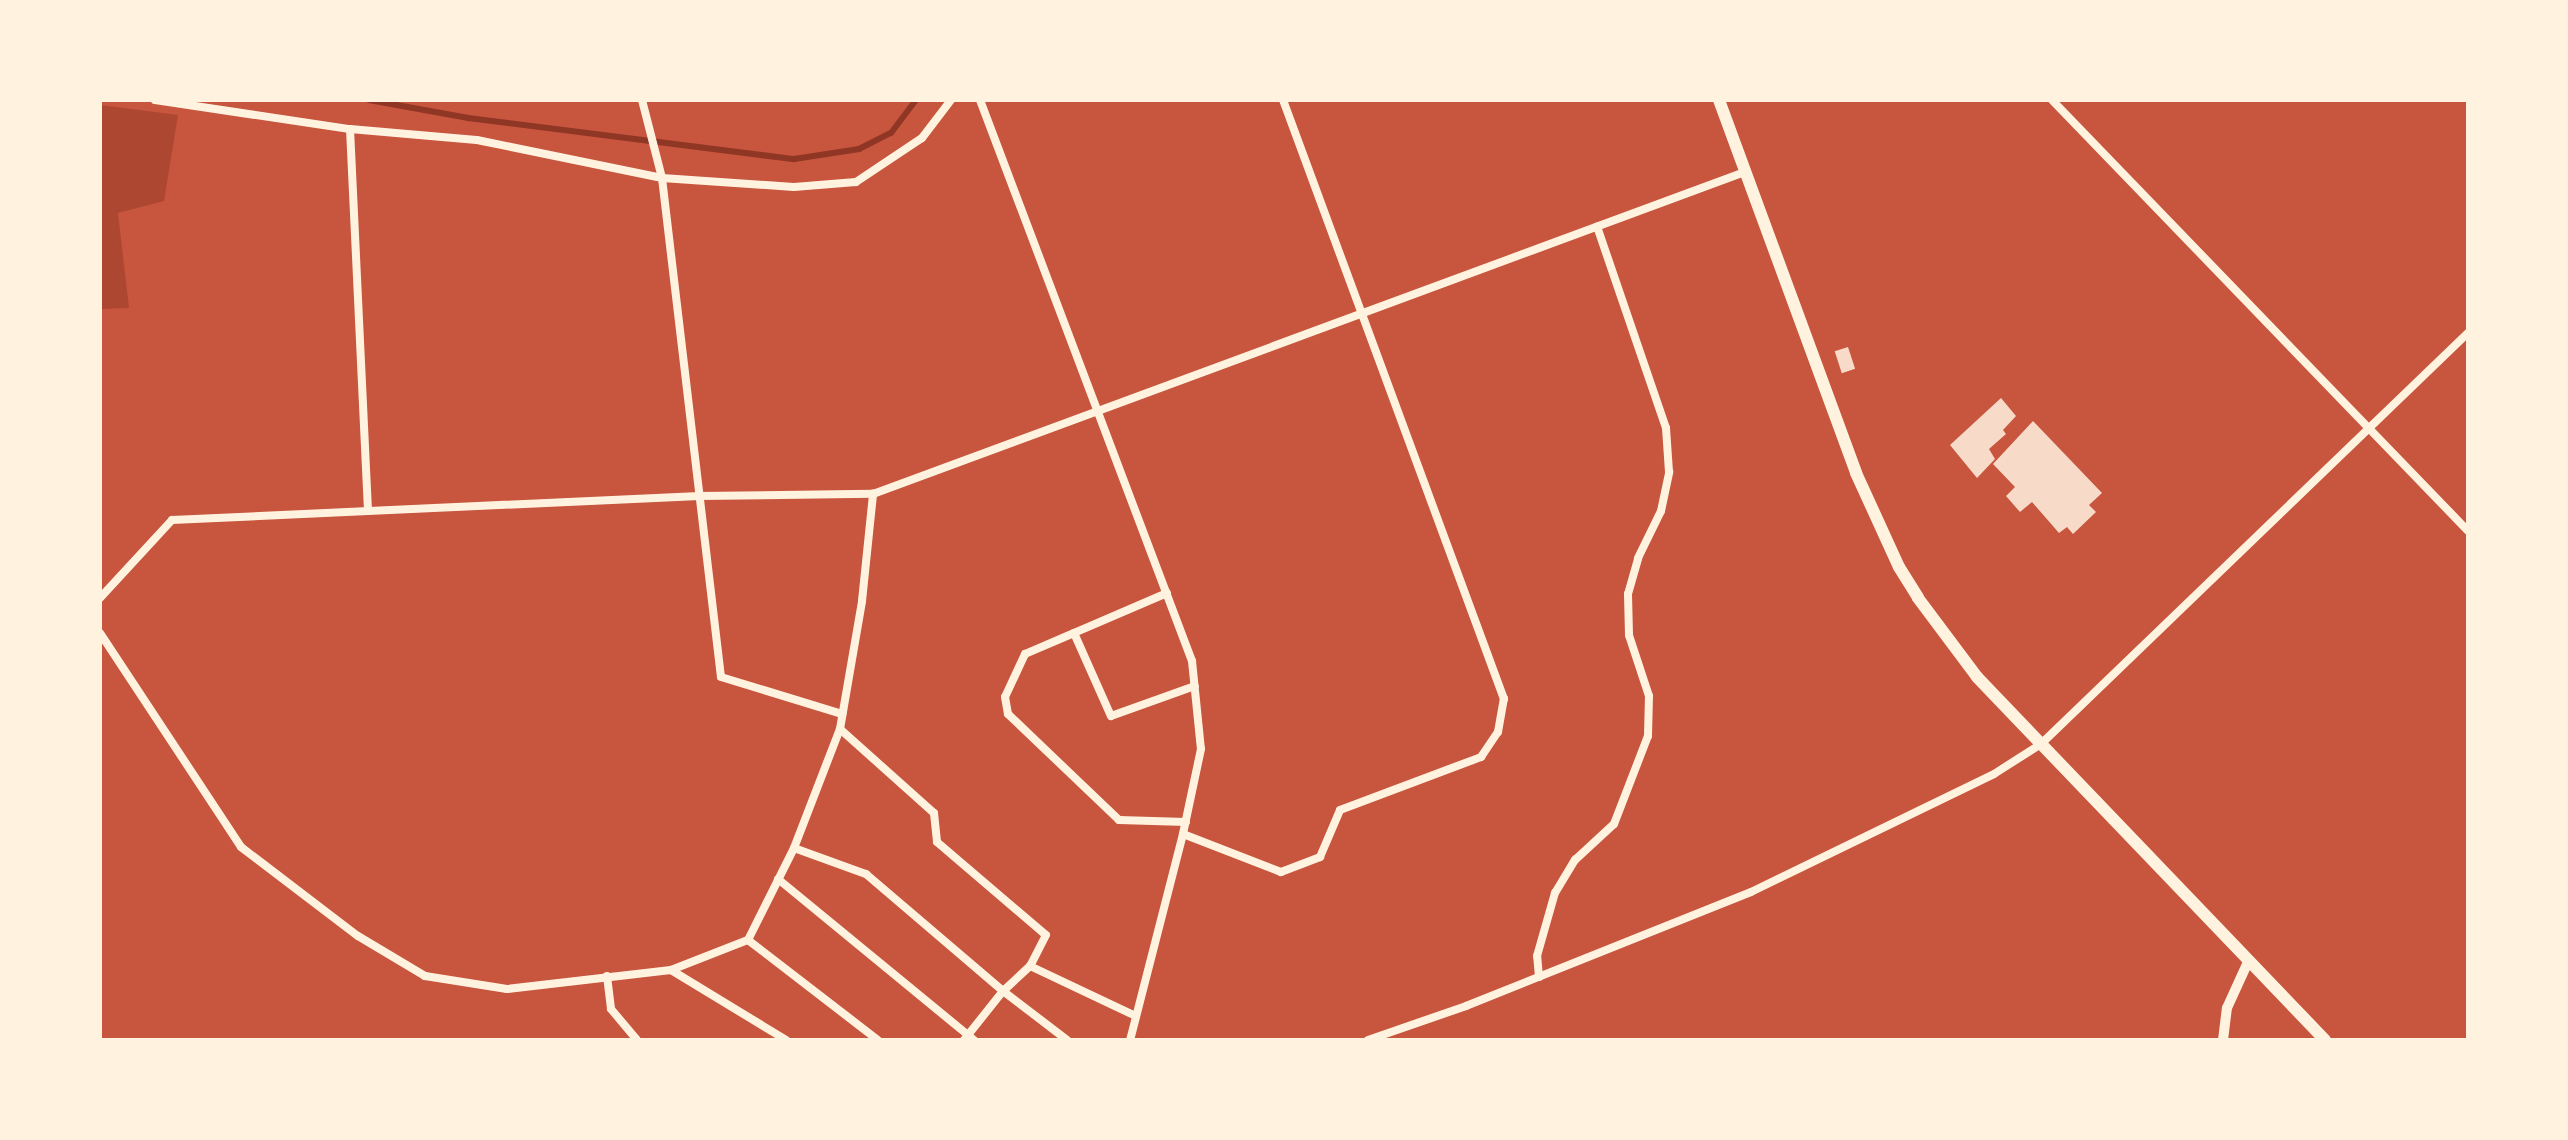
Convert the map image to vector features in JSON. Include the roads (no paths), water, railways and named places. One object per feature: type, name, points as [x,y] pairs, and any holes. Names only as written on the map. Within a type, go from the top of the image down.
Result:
[{"type":"main road","points":[[1719,100],[1856,473],[1899,567],[1956,651],[2325,1040]]},
{"type":"street","points":[[155,100],[350,129],[477,140],[662,178],[794,187],[856,182],[922,138],[951,100]]},
{"type":"street","points":[[642,100],[662,178],[721,677],[842,714]]},
{"type":"street","points":[[980,100],[1192,661],[1201,749],[1186,822],[1130,1040]]},
{"type":"street","points":[[1183,834],[1281,872],[1320,857],[1340,810],[1481,757],[1498,732],[1504,699],[1283,100]]},
{"type":"street","points":[[2052,100],[2370,426],[2468,531]]},
{"type":"street","points":[[350,129],[368,511]]},
{"type":"street","points":[[100,598],[172,520],[699,496],[873,494],[1098,408],[1745,172]]},
{"type":"street","points":[[1539,977],[1537,956],[1555,893],[1575,860],[1614,824],[1648,736],[1649,696],[1629,635],[1628,594],[1638,558],[1661,511],[1669,472],[1666,428],[1597,226]]},
{"type":"street","points":[[1368,1040],[1539,977],[1751,892],[1994,774],[2041,744],[2468,333]]},
{"type":"street","points":[[100,633],[241,847],[358,936],[425,976],[507,989],[671,970],[748,940],[794,848],[840,729],[862,601],[873,494]]},
{"type":"street","points":[[1167,593],[1025,654],[1005,697],[1008,714],[1119,820],[1186,822]]},
{"type":"street","points":[[1074,633],[1111,716],[1195,686]]},
{"type":"street","points":[[778,879],[969,1038],[1003,991],[1030,966],[1046,935],[937,842],[934,813],[840,729]]},
{"type":"street","points":[[794,848],[866,874],[1003,991],[1067,1040]]},
{"type":"street","points":[[748,940],[878,1040]]},
{"type":"street","points":[[2223,1040],[2227,1008],[2248,962]]},
{"type":"street","points":[[1030,966],[1136,1016]]},
{"type":"street","points":[[671,970],[786,1040]]},
{"type":"street","points":[[607,976],[611,1009],[637,1040]]},
{"type":"waterway","points":[[369,100],[468,118],[794,159],[859,149],[891,133],[916,100]]}]
